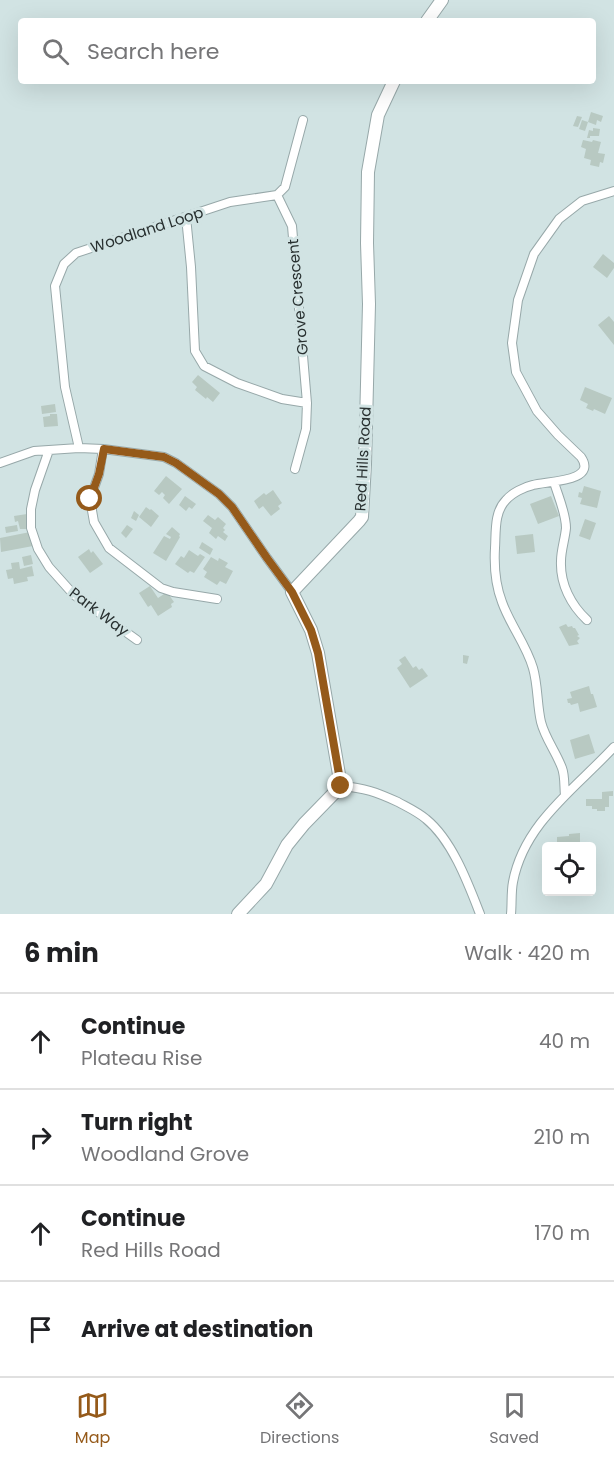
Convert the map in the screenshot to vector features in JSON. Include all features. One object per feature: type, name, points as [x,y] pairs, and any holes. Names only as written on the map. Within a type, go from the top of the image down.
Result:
[{"type":"main road","points":[[429,18],[442,0]]},
{"type":"main road","name":"Red Hills Road","points":[[292,592],[362,517],[369,304],[368,171],[378,115],[393,84]]},
{"type":"main road","points":[[237,914],[266,884],[287,845],[304,824],[341,786],[318,653],[311,630],[292,592]]},
{"type":"street","points":[[277,195],[285,187],[303,120]]},
{"type":"street","points":[[565,795],[563,770],[541,724],[533,668],[502,603],[496,581],[498,513],[506,500],[517,492],[532,485],[581,475],[584,470],[584,461],[581,457],[537,411],[516,372],[512,343],[518,300],[534,254],[559,219],[582,201],[614,191]]},
{"type":"street","name":"Woodland Loop","points":[[79,448],[65,387],[55,286],[64,264],[76,253],[230,202],[277,195]]},
{"type":"street","name":"Grove Crescent","points":[[277,195],[292,226],[307,403],[306,429],[295,470]]},
{"type":"street","points":[[186,217],[195,351],[204,366],[237,383],[282,399],[307,403]]},
{"type":"street","points":[[0,463],[34,451],[79,448],[164,457],[219,494],[232,507],[292,592]]},
{"type":"street","points":[[104,449],[99,474],[90,499],[94,522],[109,548],[161,588],[217,599]]},
{"type":"street","name":"Park Way","points":[[49,450],[31,509],[31,528],[38,549],[49,567],[74,595],[137,640]]},
{"type":"street","points":[[554,482],[566,526],[561,573],[568,594],[577,610],[587,620]]},
{"type":"street","points":[[511,914],[512,883],[520,858],[532,833],[565,795],[614,747]]},
{"type":"street","points":[[341,786],[358,787],[376,792],[426,819],[444,839],[464,874],[480,914]]},
{"type":"building","points":[[591,112],[603,116],[601,122],[597,120],[596,125],[588,122]]},
{"type":"building","points":[[577,116],[582,117],[578,127],[573,126]]},
{"type":"building","points":[[582,120],[588,122],[585,131],[579,129]]},
{"type":"building","points":[[593,128],[600,129],[599,136],[587,138],[589,130],[593,131]]},
{"type":"building","points":[[583,140],[601,142],[598,153],[605,154],[603,163],[600,162],[599,167],[590,165],[591,160],[584,158],[586,149],[581,147]]},
{"type":"building","points":[[603,254],[614,263],[614,268],[607,278],[593,267]]},
{"type":"building","points":[[609,316],[614,322],[614,345],[598,325]]},
{"type":"building","points":[[198,375],[220,393],[213,402],[195,390],[197,387],[192,382]]},
{"type":"building","points":[[585,387],[612,398],[605,414],[586,408],[588,404],[580,400]]},
{"type":"building","points":[[55,404],[56,412],[42,414],[41,406]]},
{"type":"building","points":[[50,414],[57,414],[58,426],[44,427],[43,417],[50,416]]},
{"type":"building","points":[[166,476],[182,489],[169,504],[163,498],[165,495],[162,492],[159,495],[154,491]]},
{"type":"building","points":[[584,486],[601,491],[597,508],[580,504],[582,498],[578,497],[579,492],[582,493]]},
{"type":"building","points":[[273,490],[282,503],[278,506],[280,509],[271,516],[263,506],[259,509],[254,501],[264,493],[266,495]]},
{"type":"building","points":[[185,496],[196,504],[192,509],[189,507],[186,511],[179,505]]},
{"type":"building","points":[[551,496],[559,516],[538,524],[530,504]]},
{"type":"building","points":[[146,507],[159,516],[151,527],[139,517]]},
{"type":"building","points":[[134,511],[139,515],[136,521],[131,518]]},
{"type":"building","points":[[27,514],[30,529],[20,529],[14,516]]},
{"type":"building","points":[[208,515],[215,520],[218,517],[226,524],[223,528],[225,530],[223,532],[228,536],[225,541],[218,536],[216,539],[209,533],[212,528],[203,521]]},
{"type":"building","points":[[585,519],[596,523],[590,540],[579,536]]},
{"type":"building","points":[[17,525],[18,531],[6,533],[5,527]]},
{"type":"building","points":[[127,525],[133,529],[126,538],[121,533]]},
{"type":"building","points":[[172,527],[180,534],[180,537],[166,561],[153,553],[164,536],[170,539],[171,537],[166,534]]},
{"type":"building","points":[[30,532],[33,546],[1,552],[0,538]]},
{"type":"building","points":[[533,534],[535,552],[517,554],[515,536]]},
{"type":"building","points":[[202,542],[213,549],[210,555],[199,548]]},
{"type":"building","points":[[89,549],[103,564],[90,573],[78,557]]},
{"type":"building","points":[[189,550],[198,556],[200,554],[205,557],[194,573],[190,571],[188,573],[175,564],[181,556],[184,558]]},
{"type":"building","points":[[31,555],[33,564],[24,566],[22,557]]},
{"type":"building","points":[[211,557],[228,563],[225,567],[233,571],[226,584],[220,581],[217,585],[204,577],[207,572],[203,569]]},
{"type":"building","points":[[19,562],[20,569],[32,566],[34,576],[27,577],[28,581],[14,584],[13,578],[8,579],[6,570],[12,569],[11,563]]},
{"type":"building","points":[[150,586],[158,598],[167,592],[174,602],[171,604],[172,607],[158,616],[151,605],[148,607],[139,593]]},
{"type":"building","points":[[566,624],[568,627],[575,628],[580,638],[577,641],[579,644],[569,646],[559,627]]},
{"type":"building","points":[[463,655],[469,656],[467,664],[463,663]]},
{"type":"building","points":[[405,656],[413,668],[416,666],[419,670],[422,668],[428,676],[410,688],[397,668],[402,664],[399,660]]},
{"type":"building","points":[[589,686],[597,707],[580,712],[578,703],[571,705],[567,699],[572,698],[570,692]]},
{"type":"building","points":[[589,734],[595,753],[575,759],[570,740]]},
{"type":"building","points":[[613,791],[613,796],[609,796],[609,807],[605,807],[605,811],[597,811],[597,809],[592,809],[592,806],[586,806],[586,799],[602,799],[602,792]]},
{"type":"building","points":[[580,833],[580,842],[557,842],[557,837],[569,836],[569,834]]},
{"type":"route","points":[[90,499],[99,474],[104,449],[164,457],[219,494],[232,507],[292,592],[311,630],[323,676],[341,786]]}]
